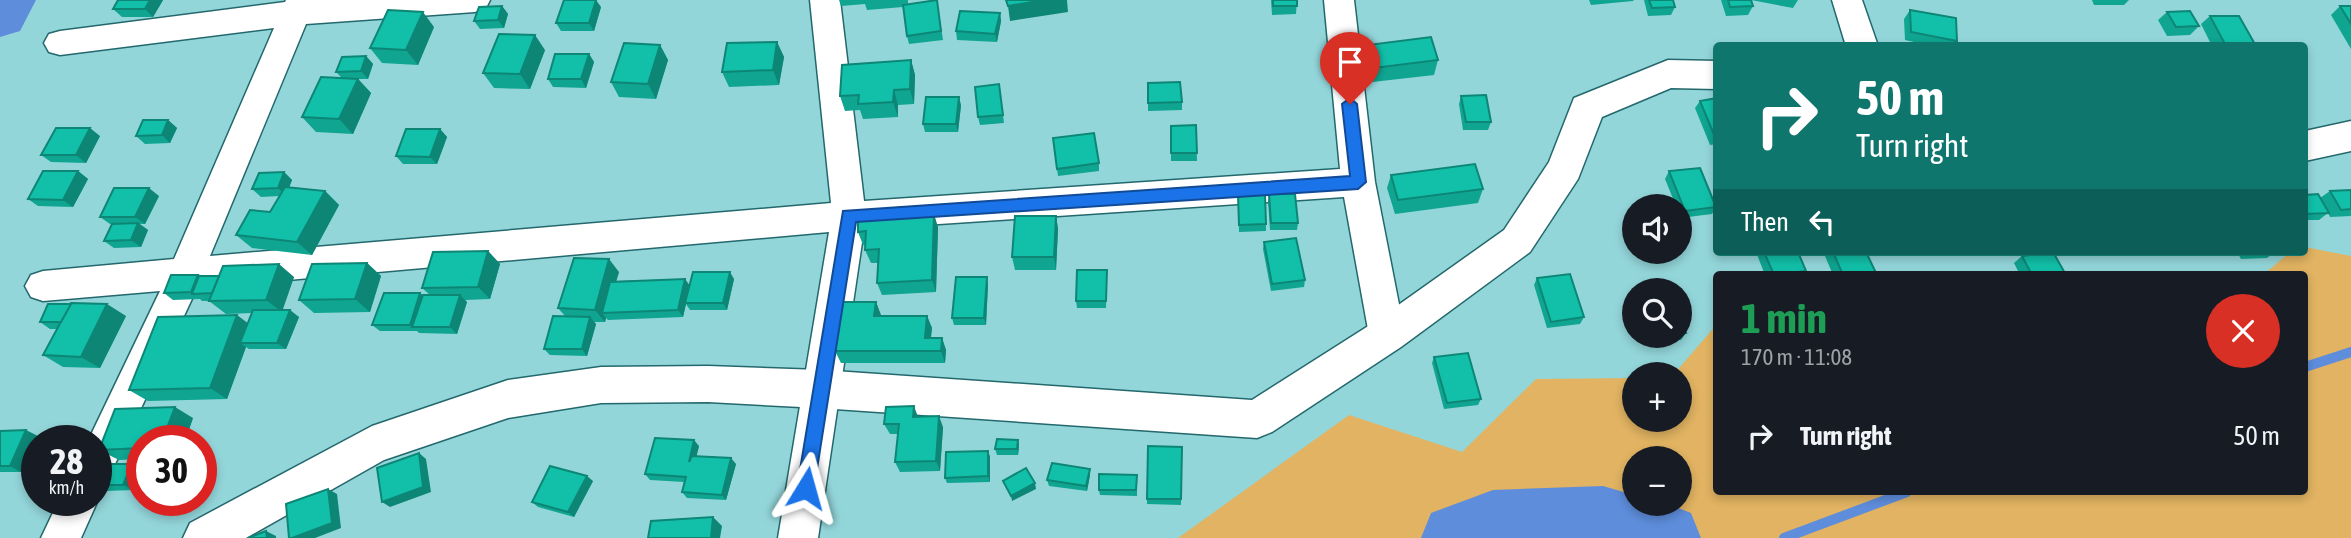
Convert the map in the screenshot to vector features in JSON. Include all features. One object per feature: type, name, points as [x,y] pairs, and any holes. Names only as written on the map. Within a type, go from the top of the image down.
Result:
[{"type":"street","points":[[166,30],[181,0]]},
{"type":"street","points":[[60,43],[166,30],[298,7],[475,0]]},
{"type":"street","points":[[798,538],[849,216],[825,0]]},
{"type":"street","points":[[1339,0],[1358,182],[1387,335]]},
{"type":"street","points":[[1847,0],[1861,42]]},
{"type":"street","points":[[112,430],[185,275],[298,7]]},
{"type":"street","points":[[205,538],[372,445],[508,399],[601,385],[708,384],[820,389],[1257,419],[1387,335],[1517,241],[1565,168],[1587,108],[1668,74],[1713,75]]},
{"type":"street","points":[[2308,145],[2351,136]]},
{"type":"street","points":[[43,286],[849,216],[1358,182]]},
{"type":"street","points":[[61,538],[71,516]]},
{"type":"shaded area","points":[[2308,248],[2351,256],[2351,538],[1178,538],[1349,415],[1462,452],[1536,379],[1622,378],[1622,432],[1692,432],[1692,362],[1684,362],[1713,329],[1713,495],[2308,495],[2308,271],[2268,271],[2285,256],[2308,256]]},
{"type":"building","points":[[118,0],[150,0],[145,9],[113,9]]},
{"type":"building","points":[[564,0],[596,0],[589,23],[556,23]]},
{"type":"building","points":[[937,0],[941,31],[907,36],[903,5]]},
{"type":"building","points":[[1006,0],[1044,0],[1008,6]]},
{"type":"building","points":[[1273,0],[1297,0],[1297,6],[1273,6]]},
{"type":"building","points":[[1649,0],[1673,0],[1675,7],[1652,8]]},
{"type":"building","points":[[1728,0],[1751,0],[1753,6],[1730,7]]},
{"type":"building","points":[[502,6],[498,20],[474,21],[479,7]]},
{"type":"building","points":[[2340,6],[2351,6],[2351,24]]},
{"type":"building","points":[[388,10],[423,12],[406,50],[370,48]]},
{"type":"building","points":[[1910,10],[1956,18],[1957,41],[1911,32]]},
{"type":"building","points":[[960,11],[1000,13],[995,34],[956,31]]},
{"type":"building","points":[[2190,11],[2199,26],[2176,27],[2167,12]]},
{"type":"building","points":[[2210,16],[2239,16],[2254,42],[2224,42]]},
{"type":"building","points":[[499,34],[535,35],[520,74],[483,73]]},
{"type":"building","points":[[1431,37],[1438,60],[1358,70],[1352,47]]},
{"type":"building","points":[[777,42],[773,70],[722,72],[727,43]]},
{"type":"building","points":[[624,43],[660,45],[648,84],[611,82]]},
{"type":"building","points":[[555,54],[589,54],[581,79],[548,79]]},
{"type":"building","points":[[366,56],[361,71],[336,72],[342,57]]},
{"type":"building","points":[[911,60],[910,89],[894,90],[893,102],[858,104],[859,95],[840,96],[842,65]]},
{"type":"building","points":[[321,77],[358,79],[339,119],[302,117]]},
{"type":"building","points":[[1180,82],[1182,102],[1148,103],[1148,83]]},
{"type":"building","points":[[999,84],[1003,115],[978,117],[975,87]]},
{"type":"building","points":[[1486,95],[1491,122],[1466,122],[1461,96]]},
{"type":"building","points":[[926,97],[959,97],[956,124],[923,124]]},
{"type":"building","points":[[1713,99],[1713,132],[1700,101]]},
{"type":"building","points":[[143,120],[168,120],[162,135],[136,136]]},
{"type":"building","points":[[1196,125],[1197,153],[1171,153],[1171,126]]},
{"type":"building","points":[[56,128],[90,128],[76,155],[41,155]]},
{"type":"building","points":[[406,129],[440,129],[430,157],[396,156]]},
{"type":"building","points":[[1094,133],[1099,163],[1057,169],[1053,138]]},
{"type":"building","points":[[1475,164],[1483,189],[1398,200],[1391,175]]},
{"type":"building","points":[[1700,168],[1713,200],[1713,207],[1692,210],[1692,194],[1678,194],[1669,171]]},
{"type":"building","points":[[43,171],[78,171],[63,200],[28,199]]},
{"type":"building","points":[[284,172],[278,188],[252,189],[259,173]]},
{"type":"building","points":[[285,187],[325,191],[297,242],[236,235],[250,210],[270,212]]},
{"type":"building","points":[[114,188],[149,188],[135,217],[100,217]]},
{"type":"building","points":[[2351,190],[2351,209],[2341,210],[2330,191]]},
{"type":"building","points":[[1269,194],[1295,194],[1298,223],[1271,223]]},
{"type":"building","points":[[2318,194],[2329,213],[2308,214],[2308,195]]},
{"type":"building","points":[[1238,195],[1265,195],[1266,224],[1239,225]]},
{"type":"building","points":[[934,214],[932,280],[877,283],[879,249],[865,250],[866,231],[858,232],[858,218]]},
{"type":"building","points":[[1015,216],[1056,216],[1054,257],[1012,257]]},
{"type":"building","points":[[138,223],[131,240],[104,241],[112,224]]},
{"type":"building","points":[[1296,238],[1305,280],[1272,284],[1264,242]]},
{"type":"building","points":[[488,251],[478,287],[422,288],[433,252]]},
{"type":"building","points":[[1766,256],[1800,256],[1806,271],[1772,271]]},
{"type":"building","points":[[1835,256],[1868,256],[1875,271],[1841,271]]},
{"type":"building","points":[[2022,256],[2055,256],[2064,271],[2030,271]]},
{"type":"building","points":[[574,258],[609,259],[595,310],[558,308]]},
{"type":"building","points":[[367,263],[355,299],[299,300],[312,264]]},
{"type":"building","points":[[279,264],[266,300],[209,301],[223,266]]},
{"type":"building","points":[[1077,270],[1107,270],[1106,301],[1076,301]]},
{"type":"building","points":[[693,272],[730,272],[723,303],[685,303]]},
{"type":"building","points":[[1570,274],[1584,317],[1551,322],[1537,278]]},
{"type":"building","points":[[171,275],[198,275],[191,292],[164,293]]},
{"type":"building","points":[[199,276],[219,276],[212,293],[192,294]]},
{"type":"building","points":[[956,277],[987,277],[984,318],[952,318]]},
{"type":"building","points":[[685,279],[678,310],[602,313],[610,282]]},
{"type":"building","points":[[384,293],[420,293],[410,325],[372,325]]},
{"type":"building","points":[[423,295],[460,295],[450,327],[412,327]]},
{"type":"building","points":[[842,302],[876,302],[874,316],[927,316],[925,338],[942,338],[941,351],[835,351]]},
{"type":"building","points":[[71,303],[107,304],[81,357],[43,355]]},
{"type":"building","points":[[48,304],[71,304],[61,322],[40,322]]},
{"type":"building","points":[[253,310],[290,310],[277,343],[240,343]]},
{"type":"building","points":[[237,315],[210,388],[129,390],[158,317]]},
{"type":"building","points":[[553,316],[590,317],[582,349],[544,349]]},
{"type":"building","points":[[1468,353],[1481,399],[1447,403],[1434,357]]},
{"type":"building","points":[[914,406],[913,417],[939,416],[936,461],[895,462],[899,424],[884,424],[886,407]]},
{"type":"building","points":[[175,407],[168,425],[126,425],[126,449],[112,449],[112,425],[109,425],[115,409]]},
{"type":"building","points":[[21,430],[21,441],[10,466],[0,466],[0,431]]},
{"type":"building","points":[[655,438],[694,440],[689,462],[692,456],[731,458],[722,495],[682,492],[686,477],[645,474]]},
{"type":"building","points":[[997,439],[1018,440],[1017,449],[995,449]]},
{"type":"building","points":[[1148,446],[1182,447],[1181,499],[1147,499]]},
{"type":"building","points":[[988,451],[988,476],[945,478],[946,452]]},
{"type":"building","points":[[419,453],[423,487],[382,502],[377,468]]},
{"type":"building","points":[[1052,463],[1090,469],[1086,486],[1047,480]]},
{"type":"building","points":[[112,464],[126,464],[123,485],[112,485]]},
{"type":"building","points":[[550,466],[587,476],[568,512],[532,502]]},
{"type":"building","points":[[1026,468],[1035,483],[1011,496],[1003,481]]},
{"type":"building","points":[[1099,474],[1137,475],[1136,490],[1099,490]]},
{"type":"building","points":[[328,489],[332,523],[289,538],[286,504]]},
{"type":"building","points":[[713,517],[711,538],[648,538],[651,521]]},
{"type":"building","points":[[266,531],[267,538],[248,538]]},
{"type":"waterway","points":[[0,15],[8,0]]},
{"type":"waterway","points":[[2308,366],[2351,352]]},
{"type":"waterway","points":[[1784,538],[1899,495]]},
{"type":"waterway","points":[[1457,538],[1493,525],[1603,521],[1665,538]]},
{"type":"route","points":[[806,488],[849,216],[1358,182],[1350,104]]}]
